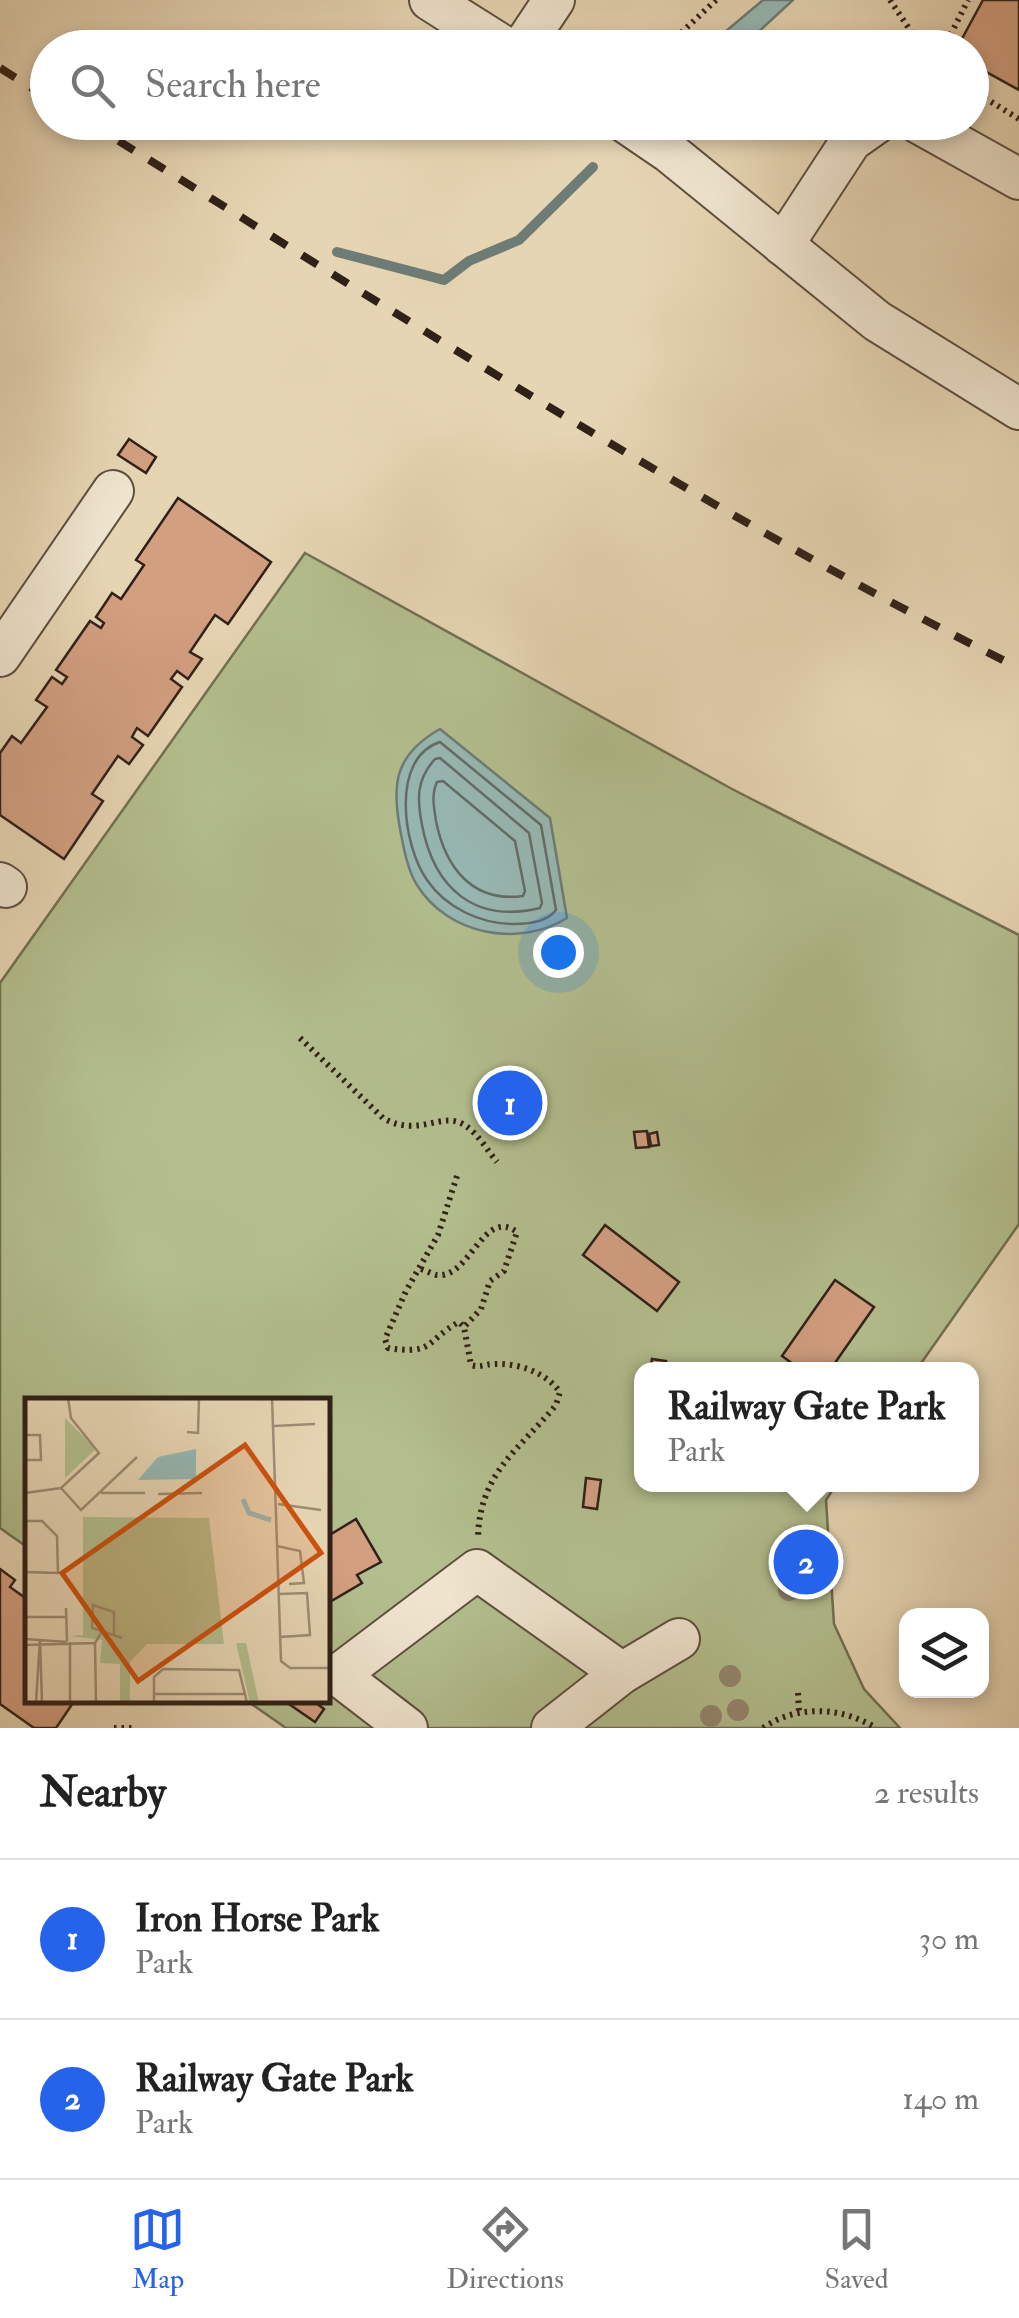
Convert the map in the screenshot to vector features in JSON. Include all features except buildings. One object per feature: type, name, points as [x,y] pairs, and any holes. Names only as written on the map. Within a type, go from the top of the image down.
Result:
[{"type":"street","points":[[430,0],[478,30]]},
{"type":"street","points":[[534,30],[554,0]]},
{"type":"street","points":[[652,140],[877,321],[1019,408]]},
{"type":"street","points":[[782,245],[852,140]]},
{"type":"street","points":[[949,140],[1019,179]]},
{"type":"street","points":[[0,656],[114,491]]},
{"type":"street","points":[[407,1728],[338,1676],[477,1570],[622,1674]]},
{"type":"street","points":[[552,1728],[622,1674],[679,1639]]},
{"type":"path","points":[[684,30],[716,0]]},
{"type":"path","points":[[890,0],[910,30]]},
{"type":"path","points":[[952,30],[966,0]]},
{"type":"path","points":[[989,100],[1019,119]]},
{"type":"path","points":[[300,1038],[383,1118],[400,1128],[454,1120],[468,1126],[497,1162]]},
{"type":"path","points":[[457,1176],[438,1235],[392,1320],[385,1339],[388,1348],[424,1349],[459,1322],[464,1326],[471,1364],[479,1368],[492,1364],[521,1366],[545,1377],[560,1392],[548,1415],[500,1465],[478,1518],[477,1570]]},
{"type":"path","points":[[422,1268],[439,1275],[452,1272],[463,1266],[478,1242],[499,1226],[509,1226],[517,1232],[504,1271],[490,1281],[481,1309],[464,1326]]},
{"type":"path","points":[[798,1693],[799,1712]]},
{"type":"path","points":[[764,1728],[799,1712],[849,1714],[876,1728]]},
{"type":"path","points":[[114,1728],[132,1728]]},
{"type":"green space","points":[[305,553],[732,789],[1019,935],[1019,1224],[922,1362],[634,1362],[634,1492],[831,1492],[826,1500],[834,1624],[864,1689],[900,1728],[286,1728],[250,1703],[330,1703],[330,1398],[25,1398],[25,1546],[0,1528],[0,983]]},
{"type":"water","points":[[763,0],[793,0],[760,30],[727,30]]},
{"type":"water","points":[[440,729],[550,818],[567,918],[528,933],[486,932],[447,915],[417,885],[403,847],[397,786],[413,749]]},
{"type":"waterway","points":[[337,252],[444,280],[469,261],[519,240],[593,167]]},
{"type":"railway","points":[[0,68],[30,87]]},
{"type":"railway","points":[[117,140],[664,475],[1019,668]]},
{"type":"place","name":"Iron Horse Park","points":[[510,1103]]},
{"type":"place","name":"Railway Gate Park","points":[[806,1562]]}]
